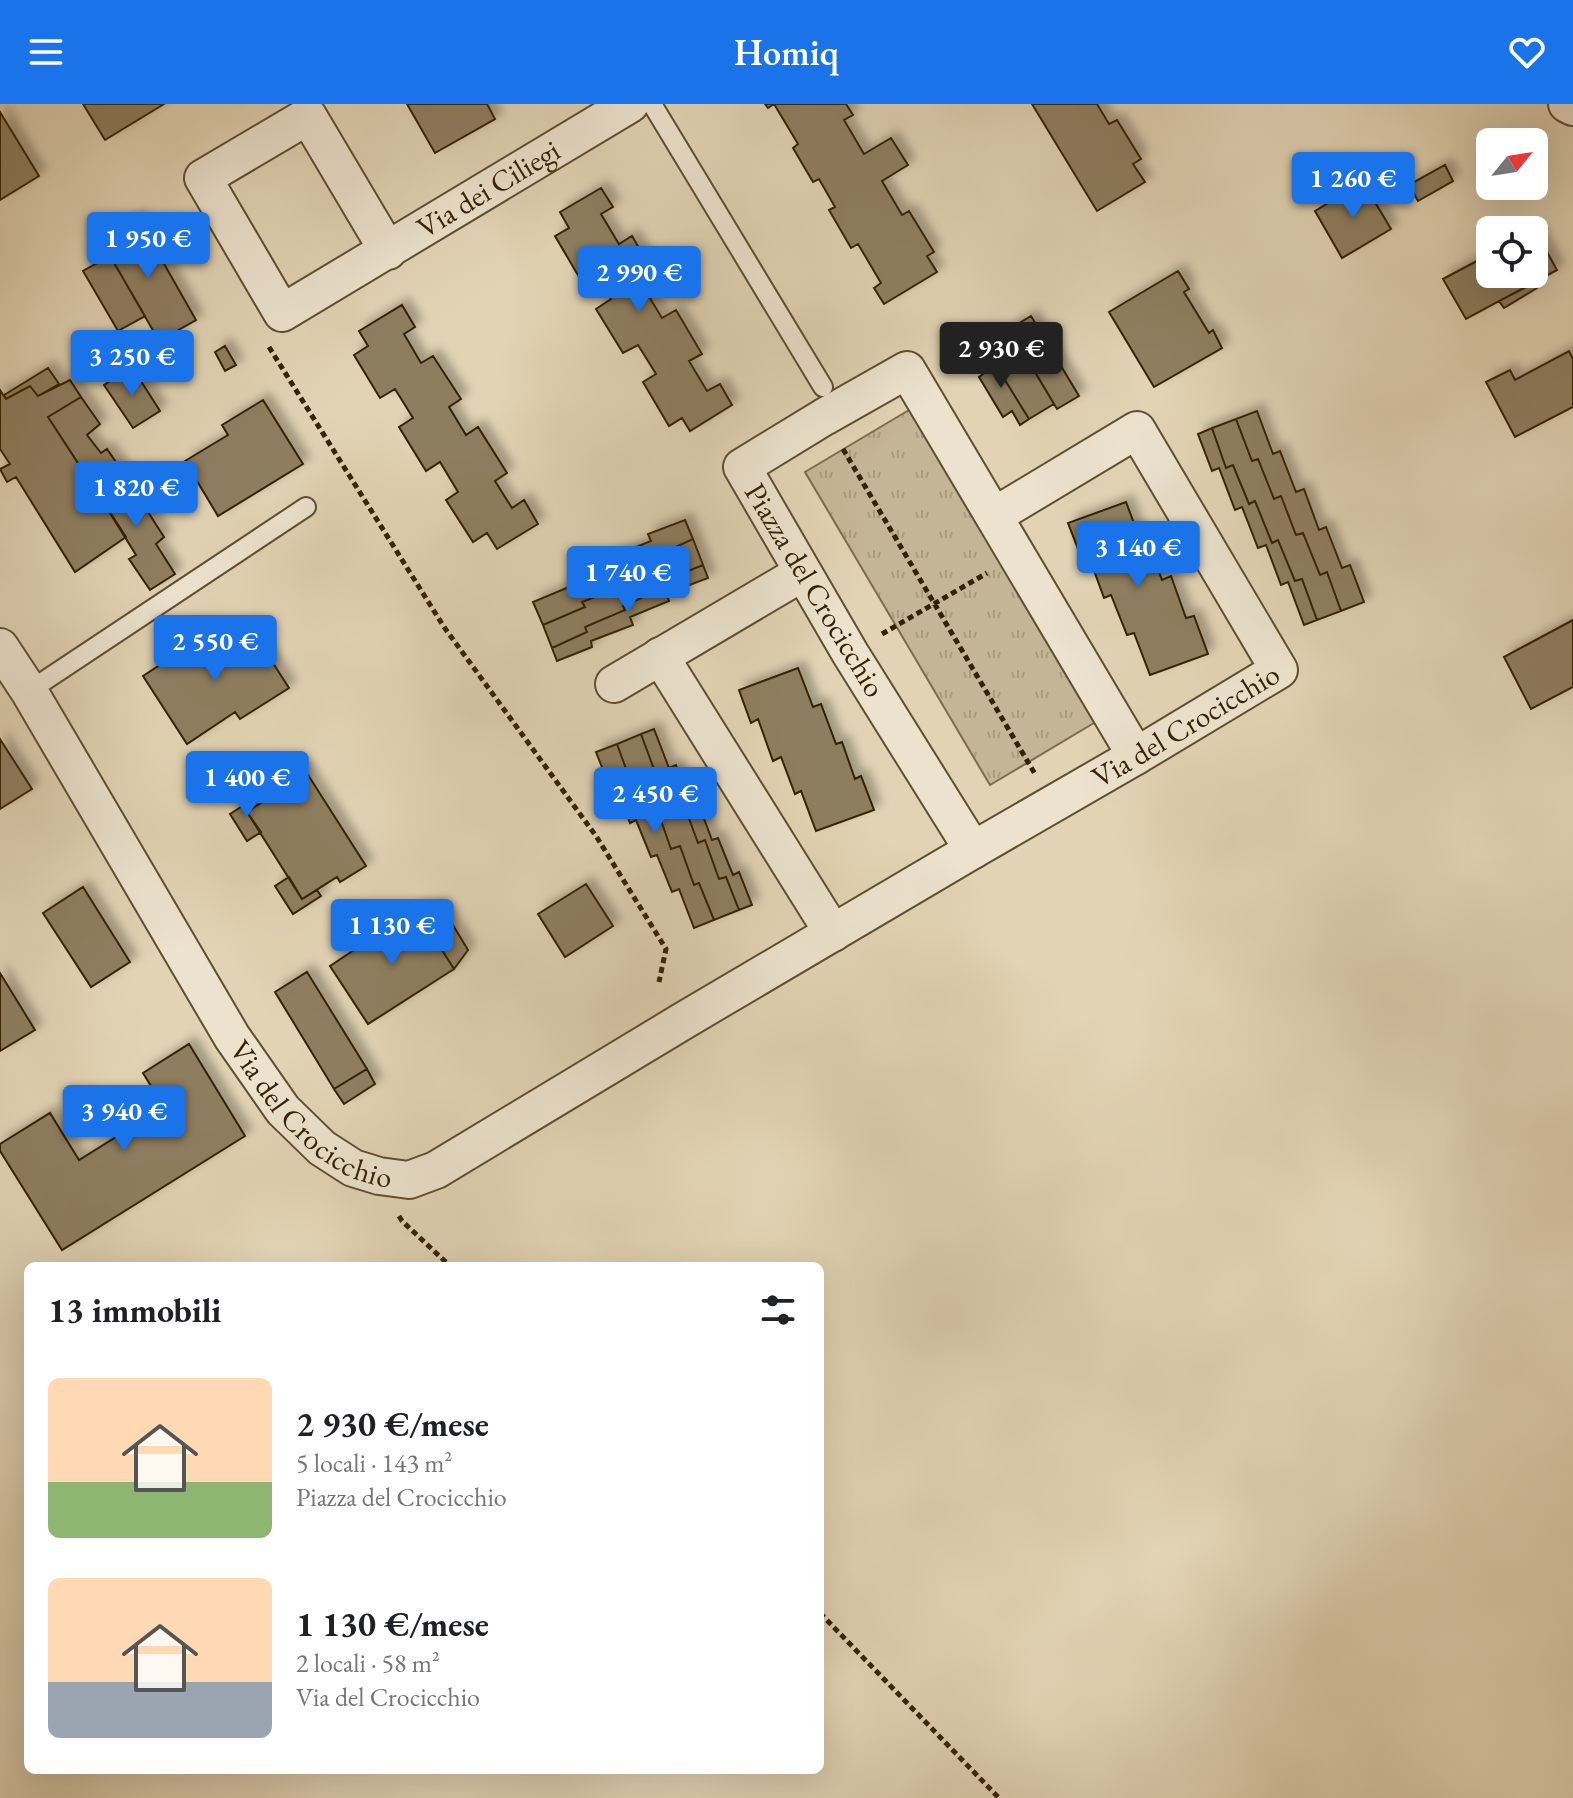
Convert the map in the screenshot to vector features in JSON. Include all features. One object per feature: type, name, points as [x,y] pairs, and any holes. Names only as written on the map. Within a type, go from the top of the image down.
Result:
[{"type":"street","name":"Via dei Ciliegi","points":[[388,251],[310,110],[203,178],[282,313],[388,251],[630,104]]},
{"type":"street","points":[[1567,104],[1573,107]]},
{"type":"street","name":"Piazza del Crocicchio","points":[[973,850],[850,653],[742,467],[823,402],[907,370],[1136,756]]},
{"type":"street","name":"Via del Crocicchio","points":[[0,647],[29,691],[232,1037],[283,1110],[322,1148],[353,1168],[409,1180],[436,1170],[1279,670],[1137,430],[994,516]]},
{"type":"street","points":[[614,684],[802,573]]},
{"type":"street","points":[[660,656],[833,933]]},
{"type":"lane","points":[[652,104],[823,402]]},
{"type":"lane","points":[[29,691],[306,507]]},
{"type":"path","points":[[282,313],[266,328],[269,350],[444,627],[596,836],[666,949],[659,982]]},
{"type":"path","points":[[823,402],[935,603],[1053,804]]},
{"type":"path","points":[[850,653],[1017,556]]},
{"type":"path","points":[[379,1176],[402,1221],[446,1262]]},
{"type":"path","points":[[824,1617],[999,1798]]},
{"type":"green space","points":[[914,407],[1099,720],[990,785],[805,472]]},
{"type":"building","points":[[83,104],[164,104],[105,140]]},
{"type":"building","points":[[407,104],[487,104],[495,119],[435,153]]},
{"type":"building","points":[[774,104],[846,104],[853,115],[844,120],[864,154],[891,138],[908,165],[882,181],[902,215],[909,211],[934,252],[927,256],[937,272],[884,304],[874,288],[881,283],[858,244],[851,248],[829,210],[835,207],[819,179],[813,182],[793,148],[798,144]]},
{"type":"building","points":[[1032,104],[1097,104],[1109,124],[1117,120],[1141,159],[1133,164],[1145,182],[1097,211]]},
{"type":"building","points":[[0,112],[39,176],[0,200]]},
{"type":"building","points":[[1445,165],[1453,181],[1418,201],[1409,185]]},
{"type":"building","points":[[1363,182],[1391,229],[1342,258],[1315,211]]},
{"type":"building","points":[[601,188],[613,207],[601,214],[619,244],[632,236],[659,282],[645,290],[662,318],[676,310],[702,354],[689,361],[707,391],[720,384],[732,405],[690,431],[682,418],[669,426],[643,382],[656,374],[638,345],[623,353],[596,309],[611,299],[593,269],[579,277],[555,236],[569,228],[560,212]]},
{"type":"building","points":[[138,218],[196,320],[159,341],[101,240]]},
{"type":"building","points":[[1548,254],[1557,270],[1548,275]]},
{"type":"building","points":[[110,256],[145,316],[118,331],[83,271]]},
{"type":"building","points":[[1476,261],[1476,288],[1524,288],[1466,319],[1443,279]]},
{"type":"building","points":[[1178,271],[1189,289],[1184,292],[1209,333],[1213,330],[1222,348],[1154,387],[1109,312]]},
{"type":"building","points":[[1524,288],[1537,288],[1504,308],[1499,301]]},
{"type":"building","points":[[402,305],[415,327],[404,334],[421,363],[433,356],[461,399],[449,407],[466,435],[478,427],[507,473],[495,481],[512,508],[524,500],[538,524],[497,549],[487,533],[473,542],[446,500],[458,492],[440,462],[426,471],[399,427],[413,418],[395,389],[380,398],[354,355],[368,346],[359,331]]},
{"type":"building","points":[[1031,316],[1079,396],[1057,409],[1009,329]]},
{"type":"building","points":[[1013,335],[1054,404],[1029,419],[987,351]]},
{"type":"building","points":[[225,346],[236,365],[225,371],[215,352]]},
{"type":"building","points":[[987,351],[1029,419],[1020,425],[1012,411],[1003,417],[979,377],[987,371],[978,356]]},
{"type":"building","points":[[1569,351],[1573,359],[1573,407],[1515,437],[1486,382],[1510,370],[1515,380]]},
{"type":"building","points":[[132,367],[160,411],[133,428],[104,385]]},
{"type":"building","points":[[48,368],[59,384],[38,396],[30,386],[6,399],[4,395]]},
{"type":"building","points":[[70,380],[81,397],[48,417],[126,537],[75,572],[16,477],[7,482],[0,469],[10,464],[0,449],[0,390],[6,399],[30,386],[38,396]]},
{"type":"building","points":[[81,397],[100,424],[87,435],[101,453],[107,449],[122,471],[95,489],[48,417]]},
{"type":"building","points":[[263,400],[303,464],[218,516],[185,461],[228,435],[222,425]]},
{"type":"building","points":[[1257,411],[1273,454],[1280,451],[1296,492],[1304,489],[1319,530],[1326,527],[1342,568],[1350,565],[1364,602],[1341,611],[1327,572],[1320,575],[1303,533],[1296,535],[1281,496],[1274,499],[1258,459],[1252,461],[1236,419]]},
{"type":"building","points":[[1236,419],[1252,461],[1258,459],[1274,499],[1281,496],[1296,535],[1303,533],[1320,575],[1327,572],[1341,611],[1317,620],[1302,579],[1295,581],[1278,540],[1272,543],[1255,501],[1249,504],[1233,465],[1226,468],[1212,428]]},
{"type":"building","points":[[1212,428],[1226,468],[1233,465],[1249,504],[1255,501],[1272,543],[1278,540],[1295,581],[1302,579],[1317,620],[1304,625],[1288,582],[1281,585],[1266,545],[1258,548],[1242,507],[1235,510],[1219,468],[1212,471],[1198,434]]},
{"type":"building","points":[[122,471],[164,537],[156,544],[175,574],[150,590],[129,559],[136,555],[95,489]]},
{"type":"building","points":[[1126,502],[1141,542],[1147,540],[1162,580],[1171,576],[1186,618],[1194,616],[1208,654],[1150,675],[1134,633],[1127,635],[1111,595],[1104,598],[1089,557],[1082,559],[1068,523]]},
{"type":"building","points":[[685,520],[693,539],[656,556],[659,563],[618,579],[621,587],[582,602],[585,607],[543,625],[533,602],[574,585],[571,579],[611,563],[609,558],[651,541],[648,534]]},
{"type":"building","points":[[693,539],[703,565],[661,582],[664,588],[623,606],[625,610],[585,627],[587,632],[552,648],[543,625],[585,607],[582,602],[621,587],[618,579],[659,563],[656,556]]},
{"type":"building","points":[[703,565],[708,578],[666,594],[669,601],[630,617],[633,625],[591,641],[592,647],[557,661],[552,648],[587,632],[585,627],[625,610],[623,606],[664,588],[661,582]]},
{"type":"building","points":[[1573,620],[1573,687],[1531,709],[1504,657]]},
{"type":"building","points":[[249,626],[289,688],[240,719],[235,712],[187,744],[143,676],[195,642],[202,655]]},
{"type":"building","points":[[798,668],[813,707],[821,704],[836,744],[842,742],[855,779],[861,776],[874,810],[816,831],[801,791],[795,794],[781,757],[773,761],[758,719],[751,723],[739,690]]},
{"type":"building","points":[[654,729],[669,768],[676,765],[690,803],[697,800],[712,840],[718,838],[733,875],[739,872],[752,905],[739,910],[726,877],[719,879],[705,840],[698,843],[684,805],[677,808],[663,769],[655,772],[641,734]]},
{"type":"building","points":[[641,734],[655,772],[663,769],[677,808],[684,805],[698,843],[705,840],[719,879],[726,877],[739,910],[714,920],[699,883],[694,885],[680,846],[671,849],[657,809],[651,811],[637,774],[629,777],[617,744]]},
{"type":"building","points":[[0,739],[32,789],[0,809]]},
{"type":"building","points":[[617,744],[629,777],[637,774],[651,811],[657,809],[671,849],[680,846],[694,885],[699,883],[714,920],[694,928],[679,889],[672,892],[657,855],[651,857],[636,820],[630,823],[615,783],[609,785],[596,752]]},
{"type":"building","points":[[303,767],[366,866],[340,882],[337,877],[302,899],[247,812],[281,790],[277,784]]},
{"type":"building","points":[[258,796],[262,802],[247,812],[261,832],[247,841],[230,814]]},
{"type":"building","points":[[289,877],[302,899],[317,890],[321,896],[293,914],[275,886]]},
{"type":"building","points":[[586,884],[613,926],[565,957],[538,914]]},
{"type":"building","points":[[83,887],[130,962],[91,987],[43,913]]},
{"type":"building","points":[[442,907],[468,950],[454,969],[416,909]]},
{"type":"building","points":[[416,909],[454,969],[368,1024],[330,966]]},
{"type":"building","points":[[307,972],[367,1069],[334,1089],[275,992]]},
{"type":"building","points":[[0,973],[35,1030],[0,1051]]},
{"type":"building","points":[[189,1044],[245,1136],[62,1250],[0,1151],[0,1144],[50,1113],[79,1160],[164,1107],[143,1073]]},
{"type":"building","points":[[367,1069],[375,1084],[344,1104],[334,1089]]}]
